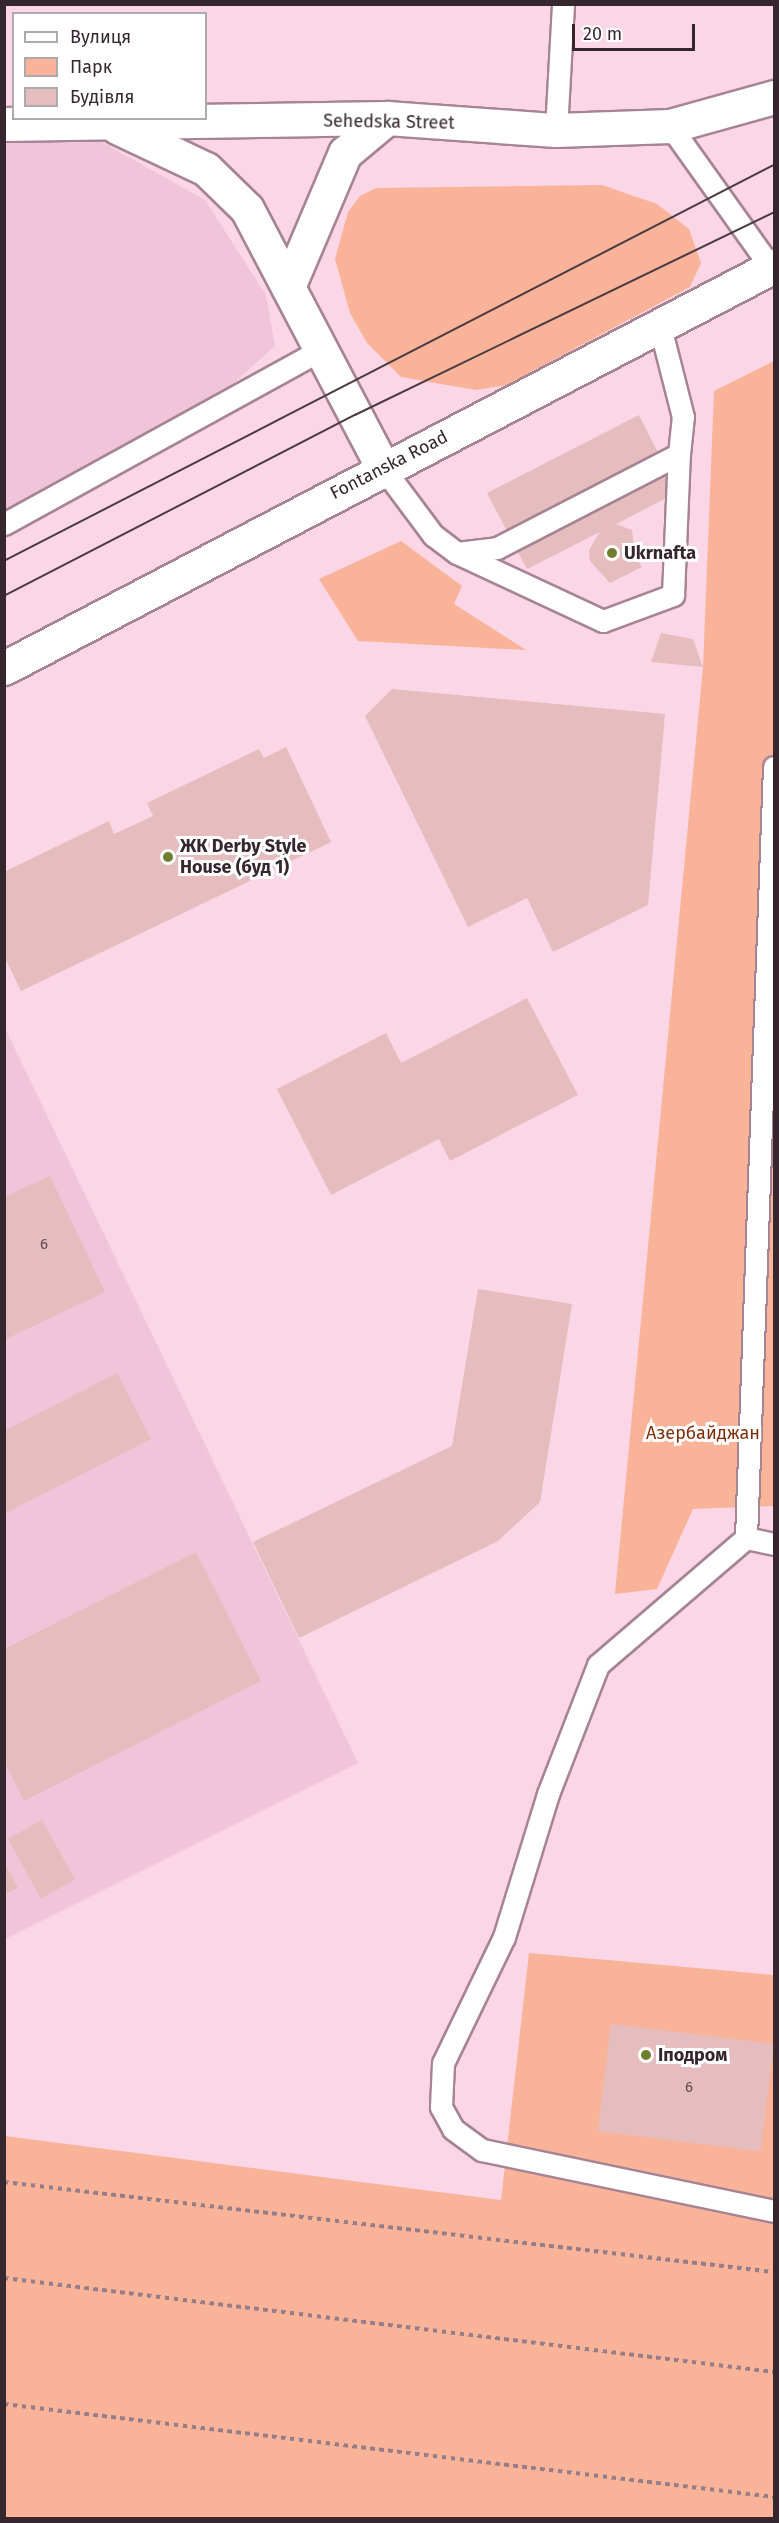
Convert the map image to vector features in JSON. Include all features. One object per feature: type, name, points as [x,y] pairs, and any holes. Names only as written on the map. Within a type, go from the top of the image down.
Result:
[{"type":"main road","points":[[670,126],[774,97]]},
{"type":"main road","name":"Sehedska Street","points":[[4,124],[387,118],[556,129],[670,126]]},
{"type":"main road","points":[[288,287],[345,153],[387,118]]},
{"type":"main road","name":"Sehedska Street","points":[[109,123],[206,169],[247,209],[383,468]]},
{"type":"main road","name":"Fontanska Road","points":[[4,668],[383,468],[660,327],[774,266]]},
{"type":"lane","points":[[556,129],[564,4]]},
{"type":"lane","points":[[670,126],[774,266],[774,272]]},
{"type":"lane","points":[[383,468],[433,535],[457,553],[603,621],[673,595],[679,454],[683,417],[660,327]]},
{"type":"lane","points":[[4,524],[321,350]]},
{"type":"lane","points":[[457,553],[497,548],[679,454]]},
{"type":"lane","points":[[774,767],[746,1538],[598,1665],[548,1794],[504,1937],[443,2063],[441,2107],[453,2129],[482,2150],[774,2211]]},
{"type":"lane","points":[[746,1538],[774,1544]]},
{"type":"path","points":[[4,2182],[774,2272]]},
{"type":"path","points":[[4,2278],[774,2372]]},
{"type":"path","points":[[4,2404],[774,2497]]},
{"type":"shaded area","points":[[98,140],[205,200],[266,295],[275,346],[196,417],[5,517],[5,142]]},
{"type":"shaded area","points":[[4,1026],[358,1763],[5,1939],[4,1939]]},
{"type":"green space","points":[[602,185],[657,204],[689,229],[701,263],[690,287],[506,385],[476,390],[401,377],[367,343],[350,313],[335,259],[348,212],[360,196],[376,188]]},
{"type":"green space","name":"Азербайджан","points":[[774,361],[774,1506],[693,1509],[657,1589],[615,1594],[703,667],[714,391]]},
{"type":"green space","points":[[401,541],[462,586],[454,604],[526,650],[358,641],[319,579]]},
{"type":"green space","points":[[529,1953],[774,1975],[774,2518],[5,2518],[5,2136],[501,2200]]},
{"type":"building","points":[[639,415],[678,492],[616,524],[632,530],[635,557],[642,567],[610,583],[590,561],[589,550],[600,532],[527,569],[487,493]]},
{"type":"building","points":[[661,633],[693,639],[703,667],[651,662]]},
{"type":"building","points":[[392,689],[665,714],[648,905],[553,952],[527,898],[468,927],[365,716]]},
{"type":"building","name":"ЖК Derby Style House (буд 1)","points":[[286,747],[331,842],[21,991],[4,956],[4,872],[109,821],[114,834],[153,816],[147,803],[259,749],[264,758]]},
{"type":"building","points":[[527,998],[578,1095],[450,1161],[439,1139],[331,1195],[277,1089],[386,1033],[401,1063]]},
{"type":"building","points":[[50,1176],[105,1292],[4,1340],[4,1197]]},
{"type":"building","points":[[478,1289],[572,1304],[540,1502],[498,1541],[299,1638],[253,1542],[452,1446]]},
{"type":"building","points":[[117,1373],[151,1439],[4,1514],[4,1431]]},
{"type":"building","points":[[196,1552],[261,1681],[24,1801],[4,1761],[4,1649]]},
{"type":"building","points":[[42,1820],[75,1879],[41,1898],[8,1839]]},
{"type":"building","points":[[4,1862],[18,1888],[4,1895]]},
{"type":"building","name":"Іподром","points":[[611,2024],[774,2044],[761,2151],[598,2131]]},
{"type":"tram line","points":[[4,561],[774,165]]},
{"type":"tram line","points":[[4,596],[355,415],[774,212]]},
{"type":"place","name":"Ukrnafta","points":[[612,553]]},
{"type":"place","name":"ЖК Derby Style House (буд 1)","points":[[168,857]]},
{"type":"place","name":"Іподром","points":[[646,2055]]}]
